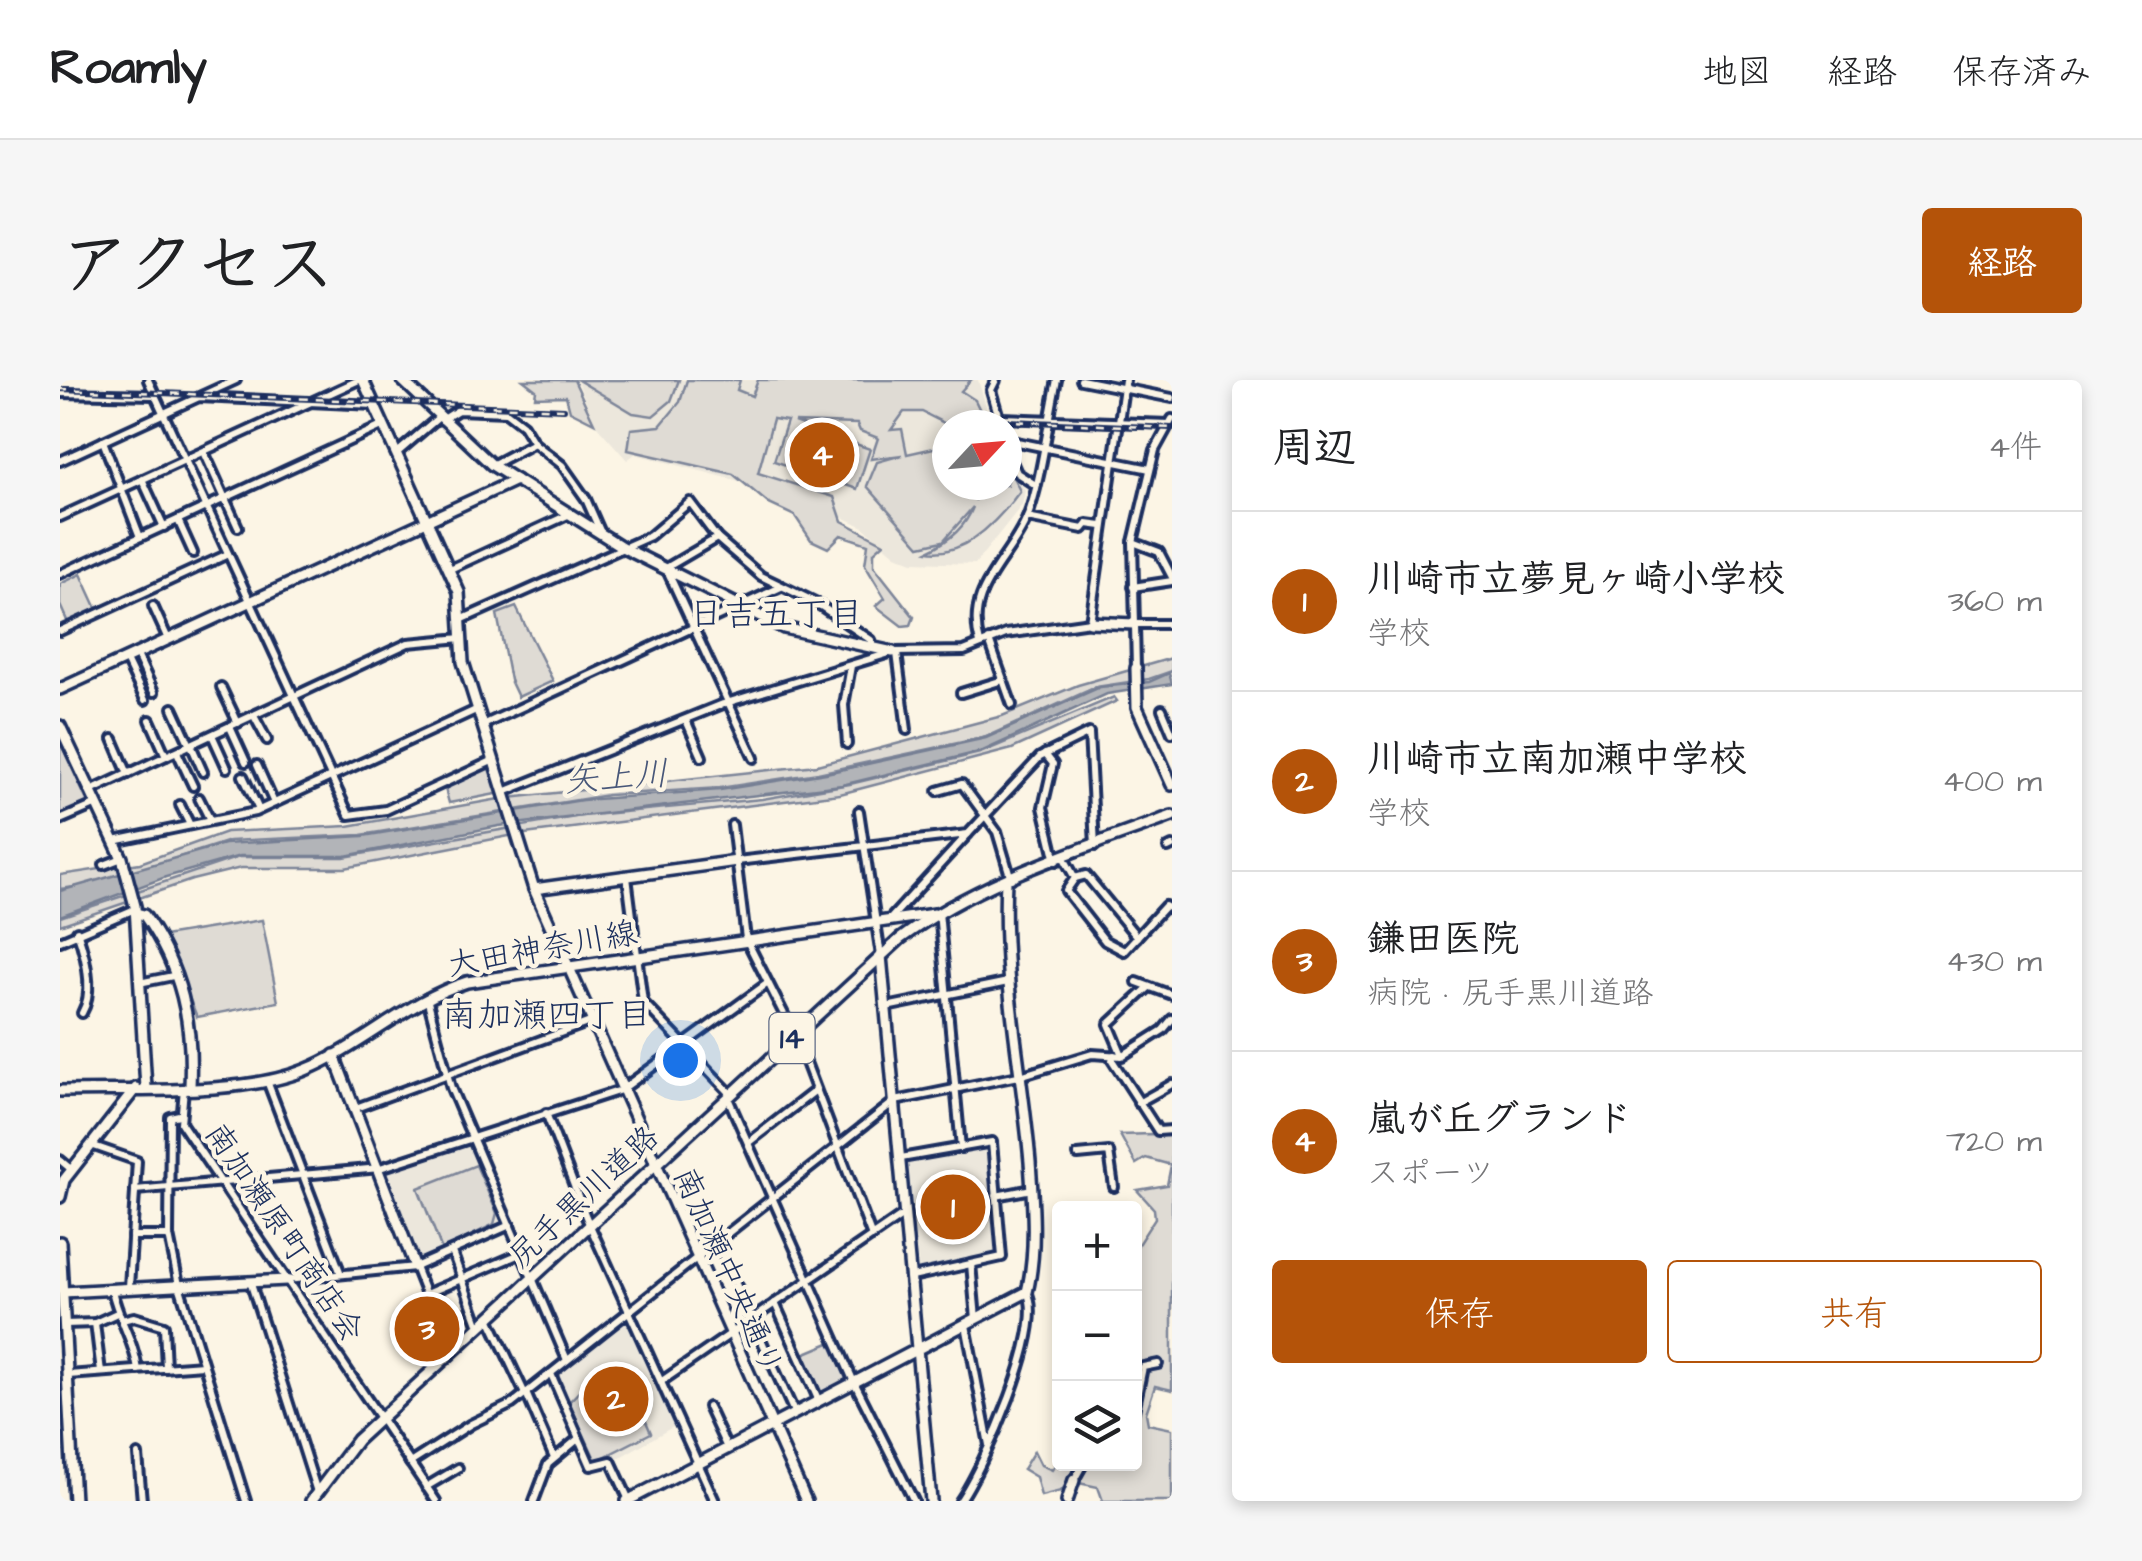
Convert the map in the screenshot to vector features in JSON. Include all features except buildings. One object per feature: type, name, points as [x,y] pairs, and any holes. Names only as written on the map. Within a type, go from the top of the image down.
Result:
[{"type":"street","points":[[148,380],[349,815],[386,810],[494,760]]},
{"type":"street","points":[[60,461],[236,380]]},
{"type":"street","points":[[60,518],[361,380]]},
{"type":"street","name":"南加瀬中央通り","points":[[361,380],[450,569],[463,619],[464,662],[534,888],[590,1022],[806,1501]]},
{"type":"street","points":[[402,380],[492,465],[622,547],[784,628],[895,652],[964,651],[984,642],[1090,622],[1172,624]]},
{"type":"street","points":[[996,380],[991,390],[997,410]]},
{"type":"street","points":[[1012,705],[974,623],[985,581],[1027,518],[1057,380]]},
{"type":"street","points":[[1082,380],[1124,384],[1172,398]]},
{"type":"street","points":[[1090,622],[1124,384]]},
{"type":"street","points":[[60,393],[155,396]]},
{"type":"street","points":[[199,397],[374,406]]},
{"type":"street","points":[[396,454],[440,418],[458,410],[506,412],[523,425],[534,443],[555,456],[570,475],[601,534]]},
{"type":"street","points":[[1022,421],[1171,422],[1150,469],[1133,542],[1133,586],[1136,703],[1167,764],[1172,786]]},
{"type":"street","points":[[60,574],[384,425]]},
{"type":"street","points":[[103,441],[140,538]]},
{"type":"street","points":[[492,465],[534,443]]},
{"type":"street","points":[[1022,443],[1150,469]]},
{"type":"street","points":[[204,452],[238,528]]},
{"type":"street","points":[[1022,476],[1034,484]]},
{"type":"street","points":[[142,480],[164,527]]},
{"type":"street","points":[[60,690],[516,480]]},
{"type":"street","points":[[463,619],[650,536],[690,502],[716,538],[761,576],[815,602],[871,640],[874,648]]},
{"type":"street","points":[[450,569],[570,514]]},
{"type":"street","points":[[1027,518],[1083,530],[1087,524],[1102,526]]},
{"type":"street","points":[[178,520],[193,550]]},
{"type":"street","points":[[666,568],[716,538]]},
{"type":"street","points":[[1133,542],[1159,552],[1172,579],[1133,586]]},
{"type":"street","points":[[60,631],[228,554]]},
{"type":"street","points":[[666,568],[754,758]]},
{"type":"street","points":[[483,725],[782,586]]},
{"type":"street","points":[[153,610],[169,640]]},
{"type":"street","points":[[91,791],[408,644],[463,638]]},
{"type":"street","points":[[505,794],[728,702],[895,652]]},
{"type":"street","points":[[895,652],[907,730]]},
{"type":"street","points":[[131,657],[154,692]]},
{"type":"street","points":[[131,657],[145,700]]},
{"type":"street","points":[[847,744],[844,706],[851,666]]},
{"type":"street","points":[[962,693],[1003,680]]},
{"type":"street","points":[[224,690],[246,762]]},
{"type":"street","points":[[173,708],[204,772]]},
{"type":"street","points":[[114,841],[259,810],[478,709]]},
{"type":"street","points":[[1162,709],[1172,733]]},
{"type":"street","points":[[254,716],[266,740]]},
{"type":"street","points":[[150,720],[166,756]]},
{"type":"street","points":[[686,720],[702,757]]},
{"type":"street","points":[[60,726],[122,859],[135,909],[141,1088],[72,1170],[60,1197]]},
{"type":"street","points":[[892,917],[1045,754],[1090,733],[1095,846]]},
{"type":"street","points":[[212,735],[228,768]]},
{"type":"street","points":[[112,739],[128,774]]},
{"type":"street","points":[[176,752],[193,786]]},
{"type":"street","points":[[1045,754],[1053,764],[1044,815],[1060,859],[1075,878]]},
{"type":"street","points":[[257,765],[274,803]]},
{"type":"street","points":[[243,776],[259,810]]},
{"type":"street","points":[[938,791],[962,784],[986,814],[996,832],[1008,880],[1002,926],[1023,1075],[1032,1189],[1029,1318],[1018,1372],[990,1446],[960,1501]]},
{"type":"street","points":[[199,798],[210,820]]},
{"type":"street","points":[[60,820],[97,804]]},
{"type":"street","points":[[180,806],[190,825]]},
{"type":"street","points":[[858,810],[881,956],[931,1501]]},
{"type":"street","name":"尻手黒川道路","points":[[314,1496],[380,1419],[449,1353],[881,956],[936,912],[1172,816]]},
{"type":"street","points":[[732,825],[746,938],[794,1036],[872,1237]]},
{"type":"street","points":[[534,888],[968,834]]},
{"type":"street","points":[[104,865],[122,859]]},
{"type":"street","points":[[1137,937],[1086,874],[1075,878],[1066,891],[1104,941],[1124,950],[1137,937],[1165,906],[1172,910]]},
{"type":"street","points":[[626,876],[643,1002],[729,1096],[852,1380],[914,1501]]},
{"type":"street","points":[[60,942],[77,931],[135,909]]},
{"type":"street","points":[[135,909],[154,930],[190,1018],[187,1086]]},
{"type":"street","points":[[936,912],[961,1148]]},
{"type":"street","name":"大田神奈川線","points":[[60,1091],[267,1081],[308,1069],[427,996],[466,982],[936,912]]},
{"type":"street","points":[[77,931],[86,972],[87,1004],[82,1013]]},
{"type":"street","points":[[139,983],[174,976]]},
{"type":"street","points":[[886,1007],[1008,982]]},
{"type":"street","points":[[1137,982],[1172,995]]},
{"type":"street","points":[[134,1190],[376,1169],[621,1090],[768,983]]},
{"type":"street","points":[[1118,1055],[1109,1024],[1150,987]]},
{"type":"street","points":[[427,996],[447,1076],[567,1360]]},
{"type":"street","points":[[1172,1019],[1163,1030],[1112,1060],[1158,1131],[1172,1130]]},
{"type":"street","points":[[353,1109],[590,1022]]},
{"type":"street","points":[[410,1463],[526,1394],[895,1100],[1023,1075],[1092,1054],[1118,1055]]},
{"type":"street","points":[[334,1055],[449,1353]]},
{"type":"street","points":[[267,1081],[341,1274]]},
{"type":"street","points":[[1138,1102],[1172,1084]]},
{"type":"street","name":"南加瀬原町商店会","points":[[187,1086],[179,1115],[436,1501]]},
{"type":"street","points":[[748,1143],[816,1090]]},
{"type":"street","points":[[546,1114],[590,1225],[714,1501]]},
{"type":"street","points":[[179,1115],[170,1117],[169,1236],[179,1285],[246,1501]]},
{"type":"street","points":[[901,1158],[992,1142],[1002,1257],[912,1277]]},
{"type":"street","points":[[91,1146],[137,1160],[129,1288]]},
{"type":"street","points":[[1078,1156],[1110,1152],[1114,1187]]},
{"type":"street","points":[[60,1160],[72,1170]]},
{"type":"street","points":[[996,1196],[1032,1189]]},
{"type":"street","points":[[662,1382],[906,1214]]},
{"type":"street","points":[[61,1292],[286,1280],[414,1267],[510,1225]]},
{"type":"street","points":[[132,1236],[169,1236]]},
{"type":"street","points":[[60,1242],[74,1501]]},
{"type":"street","points":[[717,1242],[794,1412]]},
{"type":"street","points":[[452,1252],[479,1326]]},
{"type":"street","points":[[426,1294],[522,1253]]},
{"type":"street","points":[[971,1264],[976,1320]]},
{"type":"street","points":[[250,1282],[314,1496]]},
{"type":"street","points":[[112,1288],[120,1317],[134,1341],[138,1370]]},
{"type":"street","points":[[551,1374],[591,1466],[610,1461],[628,1500],[1027,1292]]},
{"type":"street","points":[[775,1303],[818,1398]]},
{"type":"street","points":[[64,1324],[134,1317],[164,1326],[166,1368]]},
{"type":"street","points":[[488,1317],[554,1458]]},
{"type":"street","points":[[95,1323],[101,1372]]},
{"type":"street","points":[[966,1326],[990,1446]]},
{"type":"street","points":[[1140,1381],[1143,1367],[1158,1364]]},
{"type":"street","points":[[68,1374],[203,1365]]},
{"type":"street","points":[[708,1407],[727,1448]]},
{"type":"street","points":[[534,1501],[554,1458],[579,1439]]},
{"type":"street","points":[[138,1455],[142,1501]]},
{"type":"street","points":[[426,1487],[458,1468]]},
{"type":"street","points":[[1067,1501],[1079,1471]]},
{"type":"shaded area","points":[[523,380],[574,380],[594,423],[570,411],[566,396],[535,397],[536,390]]},
{"type":"shaded area","points":[[577,380],[978,380],[987,410],[932,410],[932,500],[1022,500],[1022,486],[1025,490],[1022,505],[975,564],[913,562],[896,555],[862,526],[797,496],[635,454],[627,460],[596,425]]},
{"type":"shaded area","points":[[578,380],[679,380],[671,401],[653,416],[633,413]]},
{"type":"shaded area","points":[[687,380],[740,380],[737,390],[752,396],[758,380],[971,380],[961,391],[975,400],[980,410],[932,410],[932,417],[922,412],[904,412],[891,430],[902,429],[907,454],[932,448],[932,500],[1013,500],[968,542],[942,551],[928,551],[943,543],[955,533],[973,507],[943,541],[920,546],[867,486],[877,462],[902,455],[871,459],[878,438],[860,431],[857,424],[794,422],[870,449],[857,489],[774,461],[787,421],[773,419],[758,473],[834,497],[842,521],[884,543],[874,552],[874,566],[914,617],[911,625],[902,626],[876,606],[885,598],[865,565],[868,544],[841,535],[828,548],[811,540],[795,516],[769,504],[733,474],[628,450],[631,429],[660,426],[680,402]]},
{"type":"shaded area","points":[[81,574],[98,611],[69,625],[60,605],[60,584]]},
{"type":"shaded area","points":[[516,607],[553,681],[518,697],[510,680],[497,614]]},
{"type":"shaded area","points":[[1172,658],[1172,671],[1149,679],[1096,687],[986,737],[818,773],[720,788],[608,795],[361,835],[229,841],[96,884],[60,889],[60,875],[140,863],[226,832],[348,826],[499,799],[817,765],[1002,716],[1078,685]]},
{"type":"shaded area","name":"矢上川","points":[[1169,673],[1172,684],[1107,694],[983,751],[842,785],[499,826],[345,856],[240,856],[166,877],[60,916],[60,891],[224,844],[363,836],[582,800],[720,790],[826,773],[986,738],[1100,687],[1149,682]]},
{"type":"shaded area","points":[[1114,697],[1117,701],[1012,749],[840,794],[509,836],[345,868],[241,868],[192,880],[60,925],[60,917],[239,857],[344,857],[581,816],[762,799],[850,784],[980,753]]},
{"type":"shaded area","points":[[60,742],[88,803],[60,815]]},
{"type":"shaded area","points":[[491,763],[501,793],[449,803],[444,785]]},
{"type":"shaded area","points":[[262,920],[278,1002],[197,1017],[164,936]]},
{"type":"shaded area","points":[[1120,1135],[1172,1135],[1172,1390],[1155,1386],[1146,1413],[1148,1424],[1172,1429],[1172,1501],[1103,1501],[1098,1487],[1069,1481],[1061,1491],[1041,1496],[1036,1477],[1023,1469],[1034,1451],[1041,1465],[1052,1471],[1142,1471],[1142,1238],[1155,1218],[1154,1209],[1137,1190],[1167,1185],[1171,1165],[1146,1158],[1136,1164]]},
{"type":"shaded area","points":[[471,1141],[505,1223],[417,1260],[383,1171]]},
{"type":"shaded area","points":[[987,1145],[998,1251],[919,1271],[907,1163]]},
{"type":"shaded area","points":[[476,1165],[497,1213],[494,1224],[442,1250],[418,1188]]},
{"type":"shaded area","points":[[629,1316],[678,1424],[615,1460],[612,1455],[596,1461],[555,1374]]},
{"type":"shaded area","points":[[832,1342],[848,1379],[820,1393],[801,1355]]},
{"type":"shaded area","points":[[620,1361],[651,1433],[596,1461],[569,1402],[600,1370]]},
{"type":"railway","points":[[60,389],[564,409]]},
{"type":"railway","points":[[1022,422],[1172,428]]},
{"type":"place","name":"嵐が丘グランド","points":[[822,455]]},
{"type":"place","name":"川崎市立夢見ヶ崎小学校","points":[[953,1207]]},
{"type":"place","name":"鎌田医院","points":[[427,1329]]},
{"type":"place","name":"川崎市立南加瀬中学校","points":[[616,1399]]},
{"type":"district","name":"日吉五丁目","points":[[776,613]]},
{"type":"district","name":"南加瀬四丁目","points":[[547,1014]]}]
